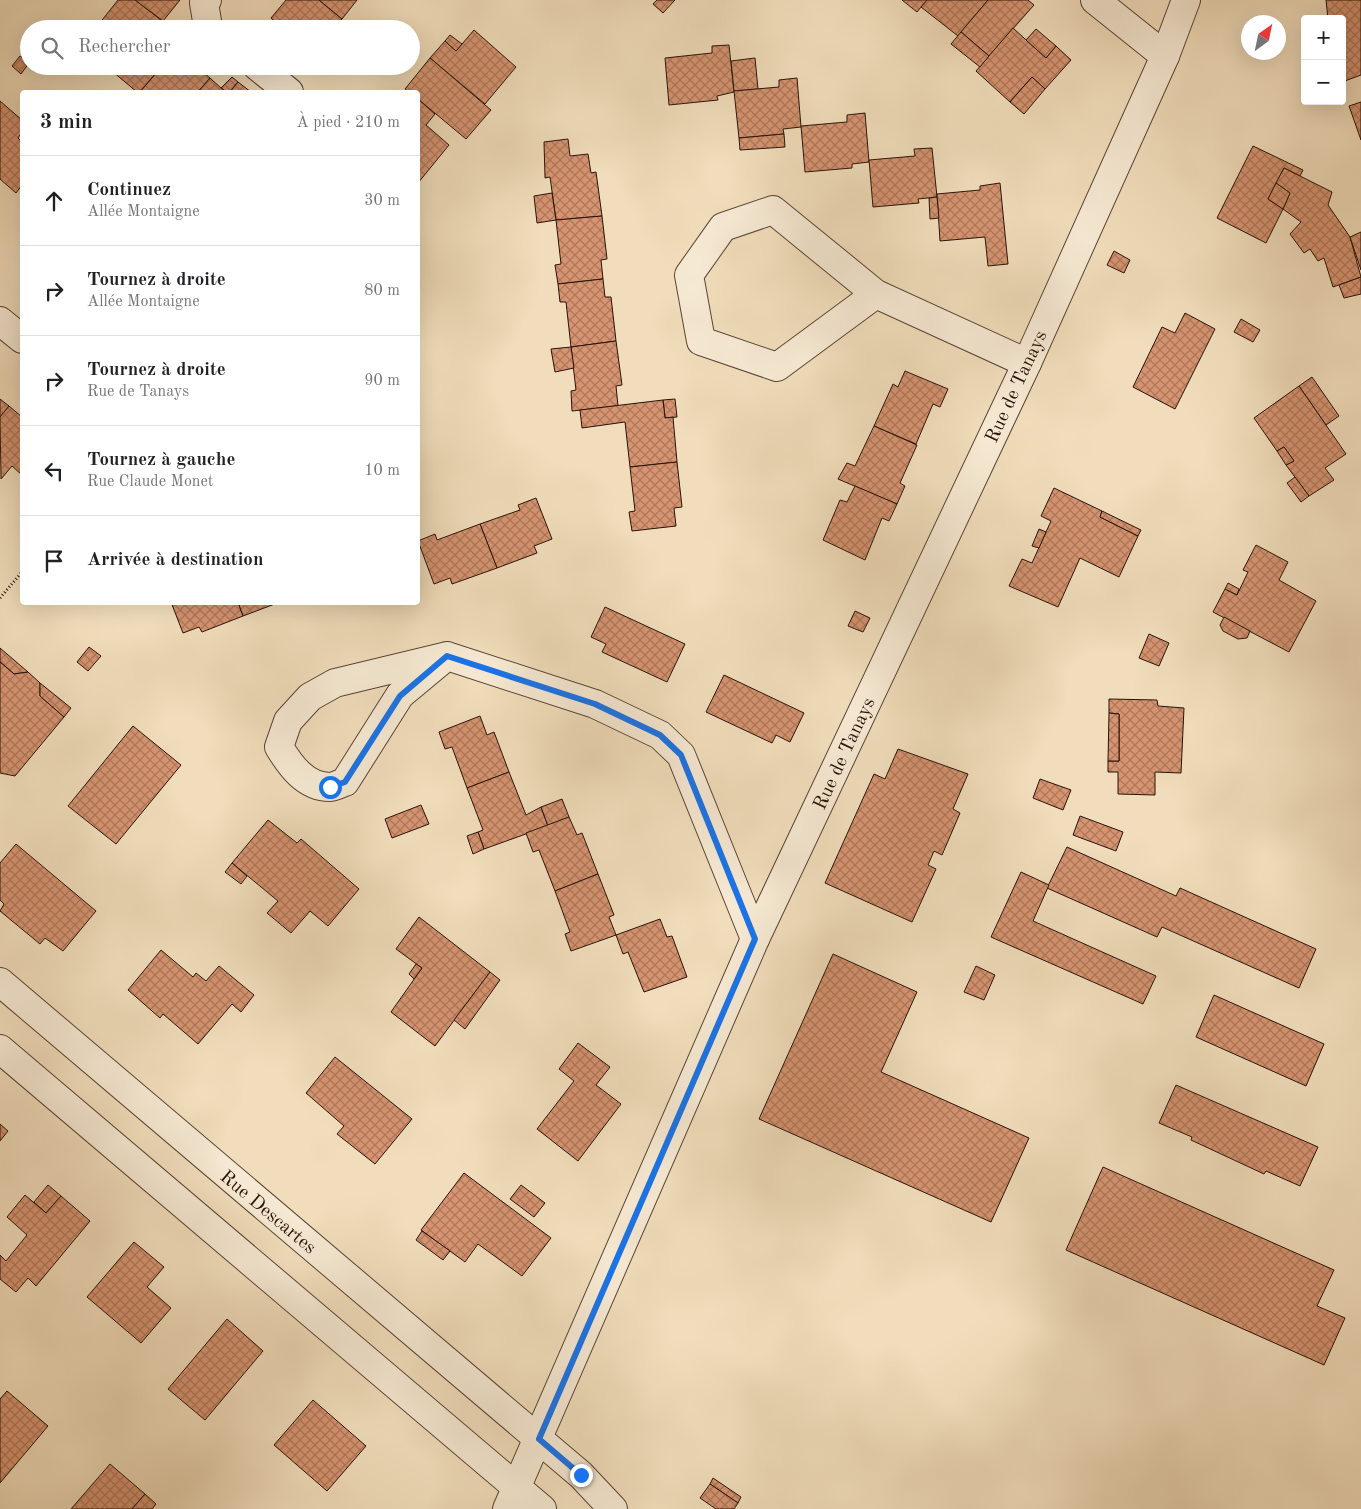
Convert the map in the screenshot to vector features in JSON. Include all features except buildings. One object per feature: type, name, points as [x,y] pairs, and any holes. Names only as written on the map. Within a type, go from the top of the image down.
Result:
[{"type":"street","points":[[207,0],[204,3],[207,20]]},
{"type":"street","points":[[1095,0],[1165,56]]},
{"type":"street","name":"Rue de Tanays","points":[[511,1498],[539,1439],[755,939],[1027,363],[1165,56],[1186,0]]},
{"type":"street","points":[[268,75],[287,90]]},
{"type":"street","points":[[876,294],[777,367],[701,341],[689,274],[723,227],[773,210],[876,294],[1027,363]]},
{"type":"street","points":[[0,321],[20,337]]},
{"type":"street","points":[[447,656],[400,696],[345,782],[330,787],[308,780],[291,766],[279,747],[288,721],[310,697],[335,683],[447,656],[595,704],[660,735],[681,755],[755,939]]},
{"type":"street","name":"Rue Descartes","points":[[0,982],[581,1475],[613,1509]]},
{"type":"street","points":[[0,1049],[511,1498],[542,1509]]},
{"type":"path","points":[[0,598],[20,574]]},
{"type":"route","points":[[330,787],[345,782],[400,696],[447,656],[595,704],[660,735],[681,755],[755,939],[539,1439],[581,1475]]}]
